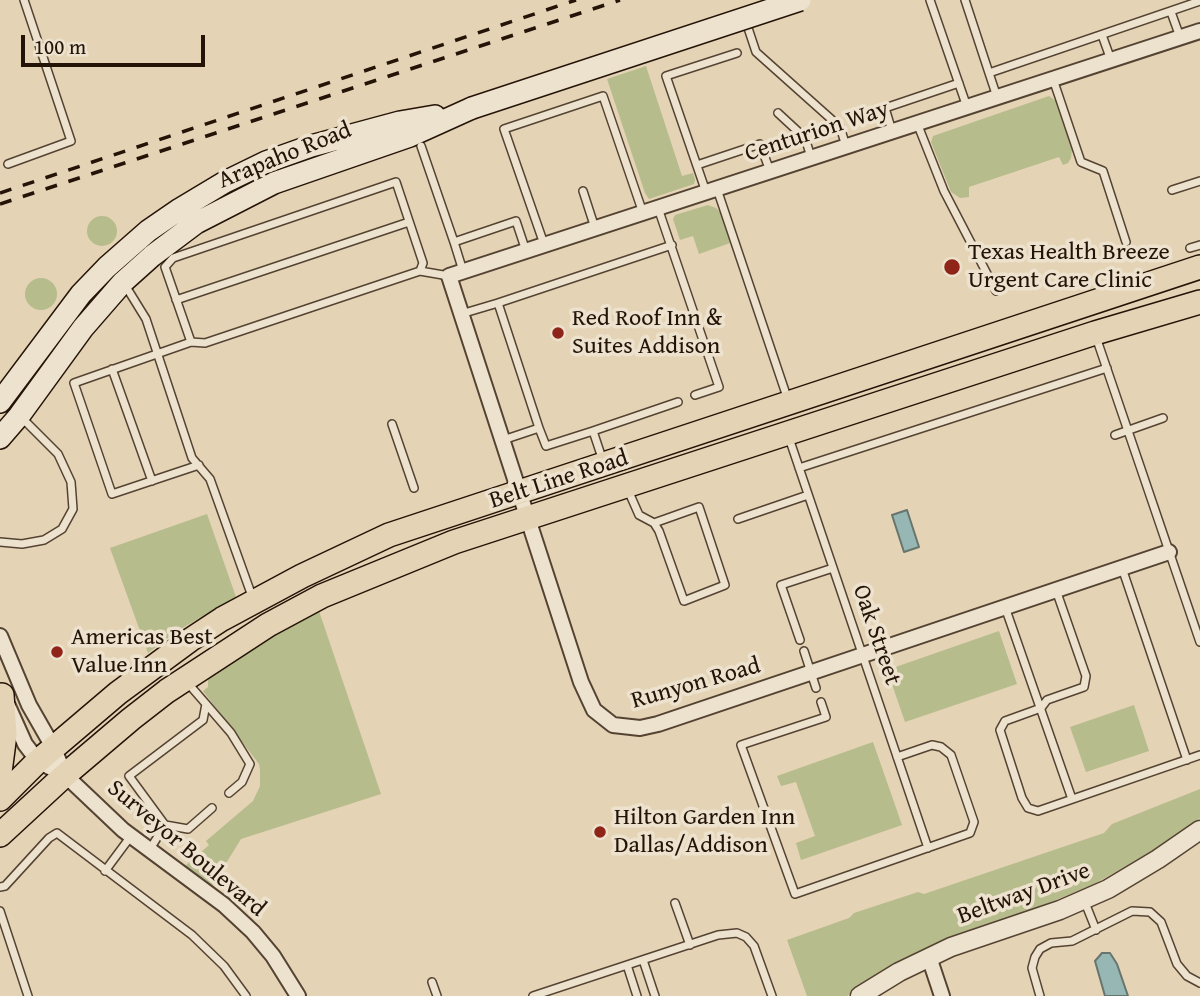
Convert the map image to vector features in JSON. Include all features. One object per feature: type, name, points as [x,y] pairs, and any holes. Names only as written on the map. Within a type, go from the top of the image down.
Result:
[{"type":"main road","name":"Arapaho Road","points":[[0,438],[83,328],[123,282],[196,223],[241,199],[306,171],[410,136],[472,108],[800,0]]},
{"type":"main road","name":"Arapaho Road","points":[[0,402],[81,294],[148,231],[180,209],[225,182],[266,162],[312,146],[400,122],[472,108]]},
{"type":"main road","name":"Belt Line Road","points":[[0,799],[46,754],[153,666],[222,619],[302,576],[389,535],[1011,330],[1195,258]]},
{"type":"main road","points":[[107,267],[123,282]]},
{"type":"main road","name":"Belt Line Road","points":[[0,835],[131,719],[268,625],[322,596],[454,542],[1095,333],[1200,302]]},
{"type":"main road","points":[[979,371],[1014,351],[1016,344],[1011,330]]},
{"type":"main road","points":[[787,434],[794,419],[801,414],[851,396],[856,382]]},
{"type":"main road","points":[[721,455],[735,439],[776,425],[787,416],[789,404]]},
{"type":"main road","points":[[255,601],[268,625]]},
{"type":"main road","points":[[0,772],[5,734],[1,692]]},
{"type":"street","name":"Centurion Way","points":[[456,274],[1200,31]]},
{"type":"street","name":"Runyon Road","points":[[456,274],[461,314],[581,682],[594,710],[613,725],[640,728],[658,724],[1169,552]]},
{"type":"street","points":[[0,636],[46,754]]},
{"type":"street","name":"Surveyor Boulevard","points":[[1,692],[25,744],[46,754],[131,836],[225,905],[274,956],[293,994]]},
{"type":"street","name":"Beltway Drive","points":[[860,996],[899,972],[962,942],[1084,900],[1149,865],[1200,830]]},
{"type":"street","points":[[929,957],[942,996]]},
{"type":"lane","points":[[8,163],[71,141],[24,0]]},
{"type":"lane","points":[[930,0],[967,107]]},
{"type":"lane","points":[[965,0],[996,97]]},
{"type":"lane","points":[[989,73],[1200,1]]},
{"type":"lane","points":[[742,9],[756,52],[840,127],[846,146]]},
{"type":"lane","points":[[1171,12],[1180,37]]},
{"type":"lane","points":[[1102,35],[1111,60]]},
{"type":"lane","points":[[737,53],[666,76],[696,165],[711,190],[789,404]]},
{"type":"lane","points":[[1053,79],[1082,162],[1104,171],[1126,242]]},
{"type":"lane","points":[[892,131],[885,108],[959,83]]},
{"type":"lane","points":[[544,245],[504,128],[603,96],[643,213]]},
{"type":"lane","points":[[778,113],[805,138],[811,157]]},
{"type":"lane","points":[[917,123],[944,191],[996,291]]},
{"type":"lane","points":[[696,165],[760,144],[769,171]]},
{"type":"lane","points":[[199,465],[112,494],[74,383],[191,342],[205,343],[420,271],[456,274],[454,242],[421,146]]},
{"type":"lane","points":[[1172,190],[1200,181]]},
{"type":"lane","points":[[191,342],[165,267],[173,258],[396,182],[423,263],[420,271]]},
{"type":"lane","points":[[583,191],[596,228]]},
{"type":"lane","points":[[658,208],[719,387],[695,396]]},
{"type":"lane","points":[[454,242],[516,221],[526,251]]},
{"type":"lane","points":[[176,300],[409,222]]},
{"type":"lane","points":[[461,314],[672,245]]},
{"type":"lane","points":[[1195,258],[1200,245]]},
{"type":"lane","points":[[123,282],[146,319],[192,458],[210,479],[249,592],[255,601]]},
{"type":"lane","points":[[498,303],[546,446],[678,402]]},
{"type":"lane","points":[[1095,333],[1200,642]]},
{"type":"lane","points":[[799,468],[1107,368]]},
{"type":"lane","points":[[112,369],[152,481]]},
{"type":"lane","points":[[0,542],[22,544],[44,540],[62,528],[73,509],[71,482],[58,454],[19,416]]},
{"type":"lane","points":[[1115,435],[1163,418]]},
{"type":"lane","points":[[392,424],[414,488]]},
{"type":"lane","points":[[502,440],[539,428]]},
{"type":"lane","points":[[593,430],[605,465]]},
{"type":"lane","name":"Oak Street","points":[[787,434],[928,848]]},
{"type":"lane","points":[[626,486],[639,515],[654,523],[659,531],[684,601],[725,585],[699,507],[654,523]]},
{"type":"lane","points":[[738,519],[808,495]]},
{"type":"lane","points":[[800,640],[781,585],[833,568]]},
{"type":"lane","points":[[1122,568],[1187,760]]},
{"type":"lane","points":[[1056,590],[1086,676],[1084,687],[1047,700],[1041,708],[1005,721],[1000,730],[1028,808],[1038,811],[1200,755]]},
{"type":"lane","points":[[1005,607],[1072,799]]},
{"type":"lane","points":[[804,651],[817,688]]},
{"type":"lane","points":[[185,680],[231,733],[250,764],[242,782],[229,793]]},
{"type":"lane","points":[[821,702],[826,717],[741,745],[795,894],[970,833],[974,822],[951,755],[941,747],[932,745],[897,757]]},
{"type":"lane","points":[[206,704],[202,720],[129,776],[165,825],[188,829],[212,808]]},
{"type":"lane","points":[[149,850],[165,825]]},
{"type":"lane","points":[[0,887],[5,886],[49,838],[57,833],[192,935],[224,966],[246,996]]},
{"type":"lane","points":[[105,871],[131,836]]},
{"type":"lane","points":[[1084,900],[1096,930]]},
{"type":"lane","points":[[675,904],[690,945]]},
{"type":"lane","points":[[0,911],[28,996]]},
{"type":"lane","points":[[1040,996],[1032,968],[1040,949],[1051,943],[1072,941],[1132,911],[1150,912],[1161,922],[1177,964],[1187,976],[1200,983]]},
{"type":"lane","points":[[533,996],[718,935],[737,933],[746,937],[754,946],[772,996]]},
{"type":"lane","points":[[643,960],[655,996]]},
{"type":"lane","points":[[627,965],[636,993],[651,985]]},
{"type":"lane","points":[[432,982],[437,996]]},
{"type":"green space","points":[[646,66],[682,176],[693,173],[695,180],[694,184],[649,199],[607,79]]},
{"type":"green space","points":[[1049,96],[1056,101],[1072,149],[1068,163],[1063,165],[1059,157],[969,187],[969,197],[960,198],[951,192],[931,142],[933,136]]},
{"type":"green space","points":[[708,205],[721,213],[730,243],[699,254],[693,236],[680,240],[673,219],[675,215]]},
{"type":"green space","points":[[102,216],[113,220],[117,231],[113,242],[102,246],[91,242],[87,231],[91,220]]},
{"type":"green space","points":[[41,278],[52,283],[57,294],[52,305],[41,310],[30,305],[25,294],[30,283]]},
{"type":"green space","points":[[207,514],[236,597],[177,631],[148,653],[110,548]]},
{"type":"green space","points":[[318,608],[381,794],[241,839],[212,886],[184,867],[209,845],[206,841],[253,801],[260,786],[260,770],[259,764],[203,691],[208,687],[208,679],[204,674]]},
{"type":"green space","points":[[999,631],[1017,684],[905,722],[887,670]]},
{"type":"green space","points":[[1134,705],[1149,751],[1086,772],[1070,727]]},
{"type":"green space","points":[[873,742],[902,825],[801,860],[796,843],[815,836],[796,782],[781,786],[777,776]]},
{"type":"green space","points":[[1200,789],[1200,818],[1159,848],[1092,885],[1029,911],[944,940],[894,963],[847,996],[807,996],[787,940],[849,918],[854,913],[918,892],[924,894],[1104,833],[1112,824]]},
{"type":"water","points":[[907,510],[919,547],[904,552],[892,515]]},
{"type":"water","points":[[1102,953],[1110,953],[1117,964],[1128,996],[1105,996],[1095,961]]},
{"type":"railway","points":[[0,193],[576,0]]},
{"type":"railway","points":[[0,204],[620,0]]},
{"type":"place","name":"Texas Health Breeze Urgent Care Clinic","points":[[952,267]]},
{"type":"place","name":"Red Roof Inn & Suites Addison","points":[[558,333]]},
{"type":"place","name":"Americas Best Value Inn","points":[[57,652]]},
{"type":"place","name":"Hilton Garden Inn Dallas/Addison","points":[[600,832]]}]
